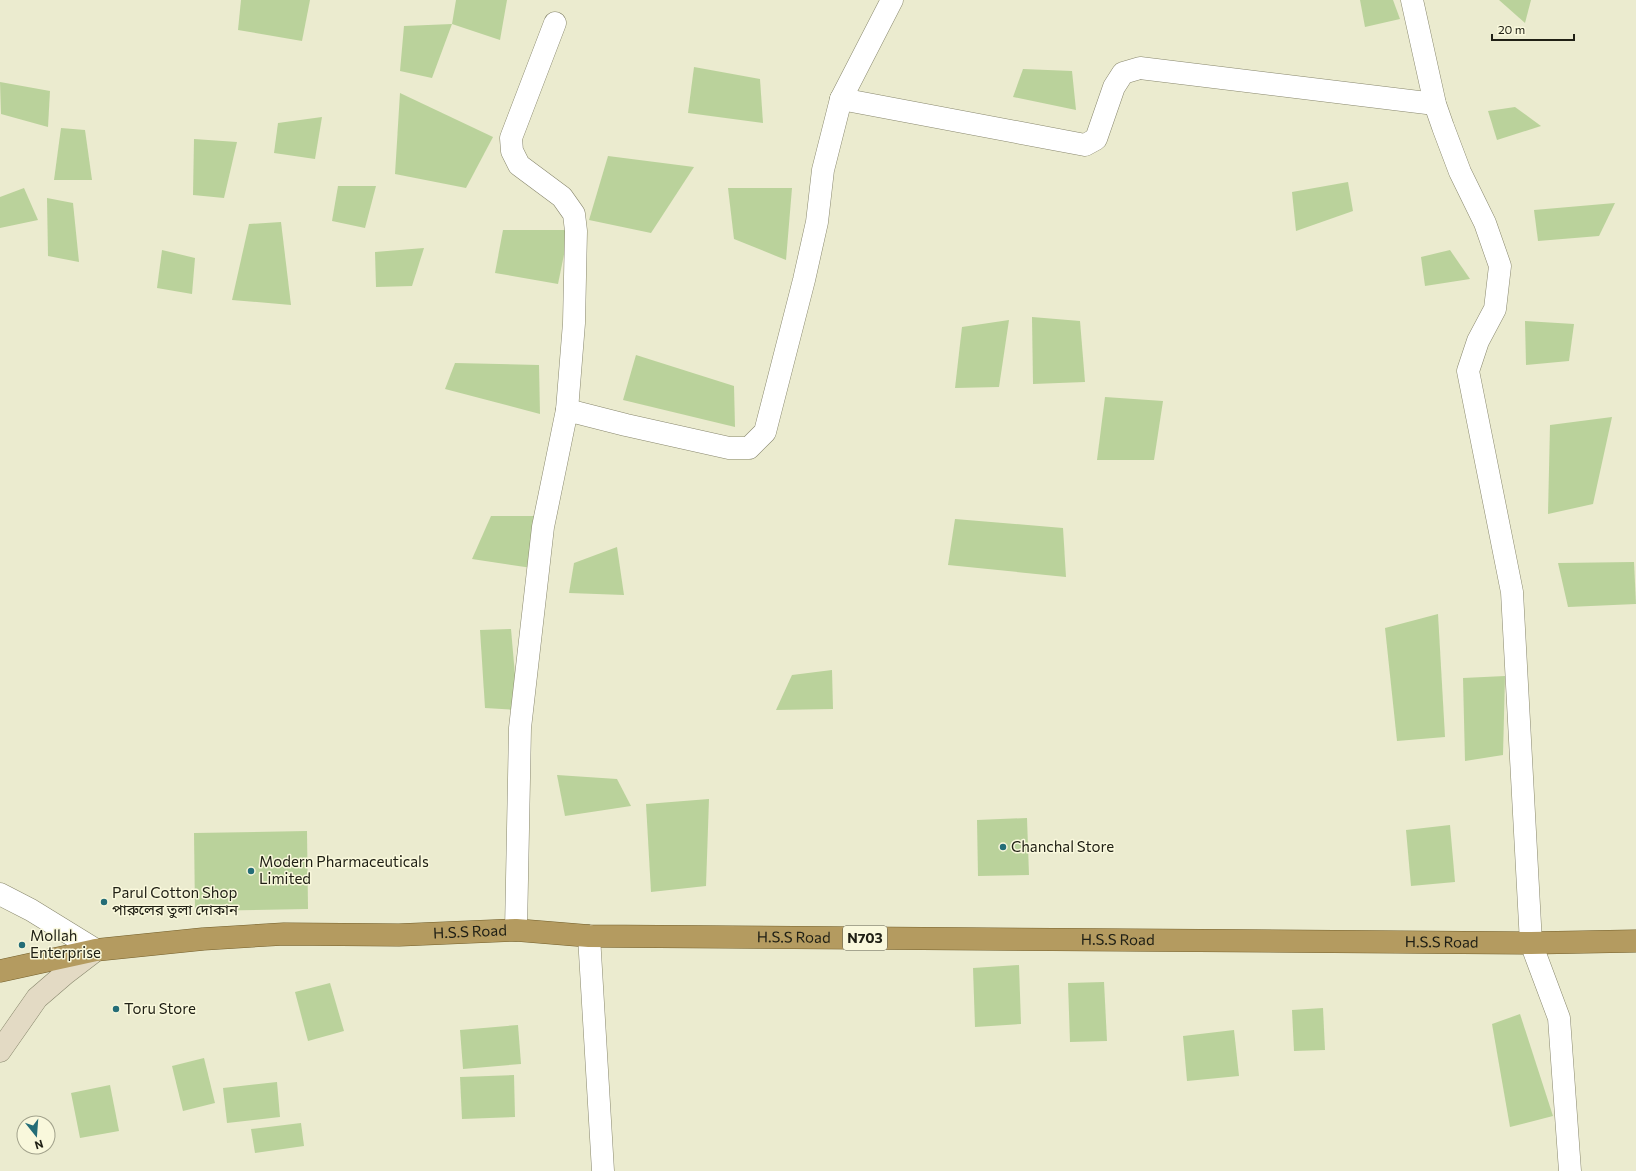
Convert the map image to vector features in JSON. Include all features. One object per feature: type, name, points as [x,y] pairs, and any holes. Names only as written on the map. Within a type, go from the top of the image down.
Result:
[{"type":"highway","name":"H.S.S Road","points":[[96,950],[203,938],[270,935],[398,935],[516,930],[589,936],[1531,943],[1636,941]]},
{"type":"highway","name":"N703","points":[[0,971],[96,950]]},
{"type":"main road","points":[[0,1051],[37,998],[96,950]]},
{"type":"street","points":[[567,410],[728,448],[749,448],[765,432],[804,280],[817,222],[823,170],[841,99],[892,0]]},
{"type":"street","points":[[1412,0],[1435,104],[1460,172],[1485,223],[1500,266],[1495,309],[1478,341],[1468,370],[1512,592],[1531,943],[1559,1018],[1565,1080],[1570,1171]]},
{"type":"street","points":[[516,930],[520,728],[543,527],[562,441],[567,410],[574,323],[576,231],[574,214],[562,197],[519,165],[512,151],[511,138],[555,23]]},
{"type":"street","points":[[841,99],[1085,145],[1096,139],[1114,87],[1123,73],[1140,68],[1435,104]]},
{"type":"street","points":[[0,894],[31,910],[96,950]]},
{"type":"street","points":[[589,936],[603,1171]]},
{"type":"building","points":[[241,0],[310,0],[302,41],[238,30]]},
{"type":"building","points":[[456,0],[507,0],[500,40],[452,24]]},
{"type":"building","points":[[1360,0],[1393,0],[1400,19],[1365,27]]},
{"type":"building","points":[[1499,0],[1531,0],[1525,23]]},
{"type":"building","points":[[452,24],[432,78],[400,71],[404,26]]},
{"type":"building","points":[[694,67],[760,79],[763,123],[688,113]]},
{"type":"building","points":[[1023,69],[1072,71],[1076,110],[1013,97]]},
{"type":"building","points":[[0,82],[50,91],[48,127],[1,114]]},
{"type":"building","points":[[400,93],[493,137],[466,188],[395,174]]},
{"type":"building","points":[[1515,107],[1541,126],[1497,140],[1488,111]]},
{"type":"building","points":[[322,117],[315,159],[274,153],[278,123]]},
{"type":"building","points":[[61,128],[85,130],[92,180],[54,180]]},
{"type":"building","points":[[194,139],[237,142],[224,198],[193,195]]},
{"type":"building","points":[[608,156],[694,167],[651,233],[589,220]]},
{"type":"building","points":[[1348,182],[1353,211],[1296,231],[1292,192]]},
{"type":"building","points":[[338,186],[376,186],[365,228],[332,221]]},
{"type":"building","points":[[24,188],[38,220],[0,228],[0,197]]},
{"type":"building","points":[[728,188],[792,188],[786,260],[734,239]]},
{"type":"building","points":[[47,198],[73,203],[79,262],[48,256]]},
{"type":"building","points":[[1615,203],[1599,236],[1538,241],[1534,210]]},
{"type":"building","points":[[281,222],[291,305],[232,300],[249,224]]},
{"type":"building","points":[[503,230],[569,230],[558,284],[495,273]]},
{"type":"building","points":[[424,248],[412,286],[376,287],[375,252]]},
{"type":"building","points":[[162,250],[195,258],[192,294],[157,288]]},
{"type":"building","points":[[1450,250],[1470,279],[1425,286],[1421,257]]},
{"type":"building","points":[[1032,317],[1080,321],[1085,382],[1033,384]]},
{"type":"building","points":[[1009,320],[999,387],[955,388],[962,327]]},
{"type":"building","points":[[1525,321],[1574,324],[1569,361],[1526,365]]},
{"type":"building","points":[[636,355],[734,386],[735,427],[623,400]]},
{"type":"building","points":[[455,363],[539,365],[540,414],[445,389]]},
{"type":"building","points":[[1105,397],[1163,401],[1154,460],[1097,460]]},
{"type":"building","points":[[1612,417],[1593,504],[1548,514],[1550,425]]},
{"type":"building","points":[[491,516],[536,516],[532,568],[472,559]]},
{"type":"building","points":[[955,519],[1063,528],[1066,577],[948,565]]},
{"type":"building","points":[[617,547],[624,595],[569,593],[574,563]]},
{"type":"building","points":[[1634,562],[1636,604],[1568,607],[1558,563]]},
{"type":"building","points":[[1438,614],[1445,737],[1397,741],[1385,628]]},
{"type":"building","points":[[511,629],[518,710],[485,708],[480,630]]},
{"type":"building","points":[[832,670],[833,709],[776,710],[792,675]]},
{"type":"building","points":[[1505,676],[1503,755],[1465,761],[1463,678]]},
{"type":"building","points":[[557,775],[617,779],[631,806],[565,816]]},
{"type":"building","points":[[709,799],[706,886],[651,892],[646,804]]},
{"type":"building","name":"Chanchal Store","points":[[1027,818],[1029,875],[978,876],[977,820]]},
{"type":"building","points":[[1450,825],[1455,882],[1411,886],[1406,830]]},
{"type":"building","name":"Modern Pharmaceuticals Limited","points":[[307,831],[308,909],[195,911],[194,833]]},
{"type":"building","points":[[1019,965],[1021,1024],[975,1027],[973,968]]},
{"type":"building","points":[[1104,982],[1107,1041],[1070,1042],[1068,983]]},
{"type":"building","points":[[330,983],[344,1031],[308,1041],[295,992]]},
{"type":"building","points":[[1323,1008],[1325,1050],[1294,1051],[1292,1010]]},
{"type":"building","points":[[1520,1014],[1553,1116],[1510,1127],[1492,1024]]},
{"type":"building","points":[[518,1025],[521,1064],[463,1069],[460,1030]]},
{"type":"building","points":[[1234,1030],[1239,1076],[1187,1081],[1183,1036]]},
{"type":"building","points":[[204,1058],[215,1103],[183,1111],[172,1066]]},
{"type":"building","points":[[514,1075],[515,1117],[462,1119],[460,1077]]},
{"type":"building","points":[[277,1082],[280,1117],[227,1123],[223,1088]]},
{"type":"building","points":[[110,1085],[119,1131],[80,1138],[71,1093]]},
{"type":"building","points":[[301,1123],[304,1146],[255,1153],[251,1129]]},
{"type":"place","name":"Chanchal Store","points":[[1003,847]]},
{"type":"place","name":"Modern Pharmaceuticals Limited","points":[[251,871]]},
{"type":"place","name":"Parul Cotton Shop পারুলের তুলা দোকান","points":[[104,902]]},
{"type":"place","name":"Mollah Enterprise","points":[[22,945]]},
{"type":"place","name":"Toru Store","points":[[116,1009]]}]
